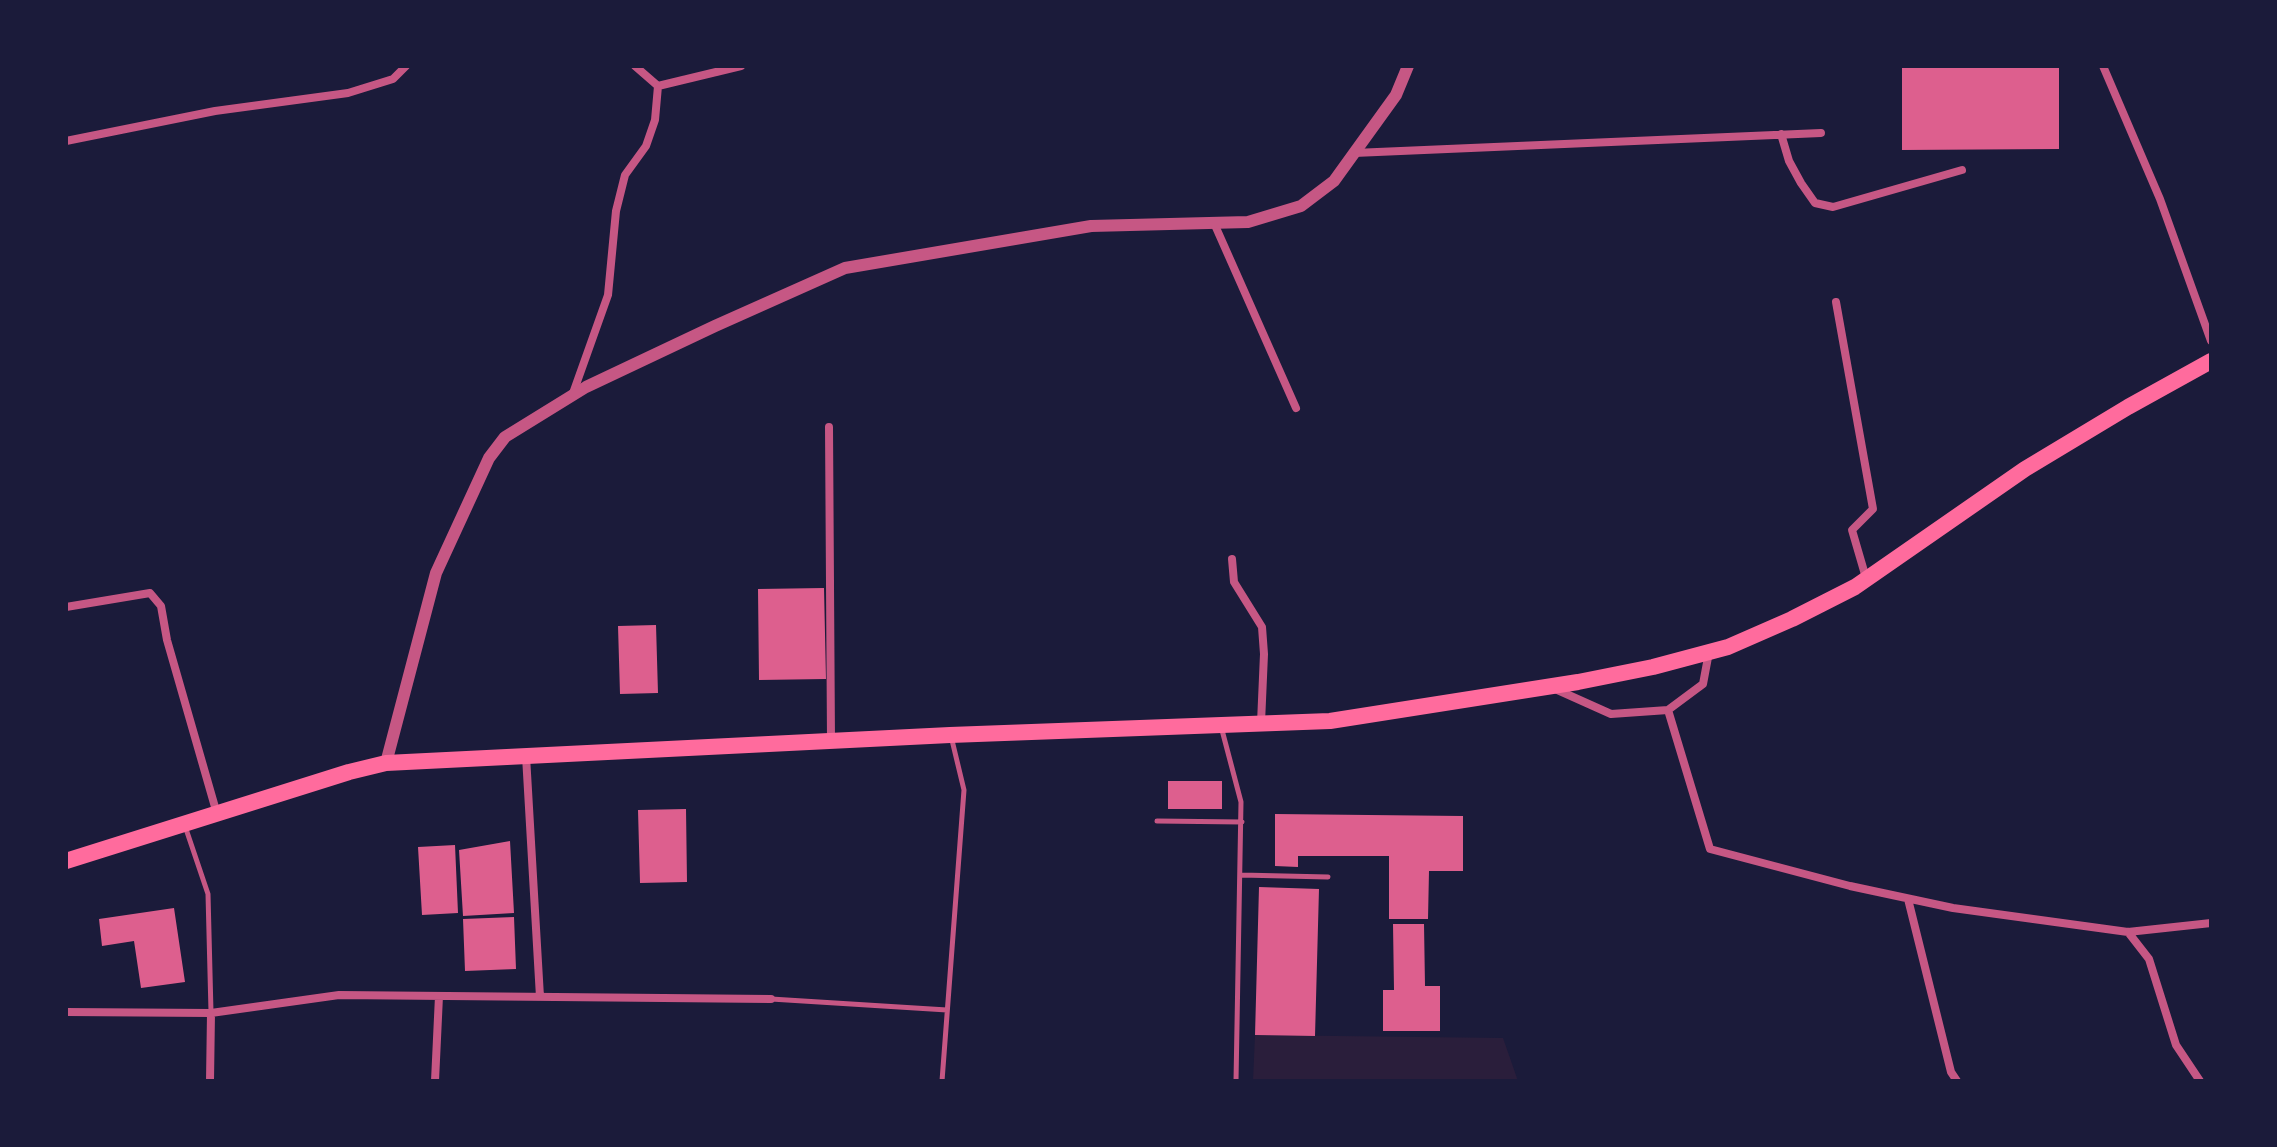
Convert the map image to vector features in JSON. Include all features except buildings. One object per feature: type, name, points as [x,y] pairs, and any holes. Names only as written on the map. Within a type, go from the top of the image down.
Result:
[{"type":"highway","points":[[66,861],[386,763],[950,735],[1330,721],[1653,667],[1728,647],[1855,587],[2025,469],[2211,361]]},
{"type":"street","points":[[66,141],[215,111],[348,93],[393,79],[406,66]]},
{"type":"street","points":[[635,66],[658,86]]},
{"type":"street","points":[[658,86],[741,66]]},
{"type":"street","points":[[386,763],[436,573],[489,458],[505,437],[586,387],[845,268],[1091,226],[1248,222],[1301,206],[1334,181],[1396,95],[1408,66]]},
{"type":"street","points":[[2103,66],[2160,199],[2211,341]]},
{"type":"street","points":[[572,396],[608,295],[616,211],[625,175],[646,146],[655,120],[658,86]]},
{"type":"street","points":[[1354,153],[1821,133]]},
{"type":"street","points":[[1781,134],[1789,161],[1815,203],[1833,207],[1962,170]]},
{"type":"street","points":[[1214,223],[1296,408]]},
{"type":"street","points":[[1836,302],[1873,509],[1852,530],[1866,579]]},
{"type":"street","points":[[829,427],[831,741]]},
{"type":"street","points":[[1232,559],[1234,582],[1262,627],[1261,723]]},
{"type":"street","points":[[66,607],[150,593],[161,606],[167,640],[217,814]]},
{"type":"street","points":[[1549,686],[1611,714],[1668,710],[1703,684],[1709,652]]},
{"type":"street","points":[[1668,710],[1710,849],[1850,886],[1953,908],[2128,932],[2211,923]]},
{"type":"street","points":[[526,756],[540,997]]},
{"type":"street","points":[[1908,899],[1951,1072],[1957,1081]]},
{"type":"street","points":[[2128,932],[2149,959],[2176,1045],[2200,1081]]},
{"type":"street","points":[[66,1012],[211,1013],[339,995],[771,999]]},
{"type":"street","points":[[435,1081],[439,996]]},
{"type":"street","points":[[210,1081],[211,1013]]},
{"type":"lane","points":[[1221,725],[1241,802],[1242,822],[1236,1081]]},
{"type":"lane","points":[[942,1081],[964,790],[950,735]]},
{"type":"lane","points":[[1157,821],[1242,822]]},
{"type":"lane","points":[[185,823],[208,894],[211,1013]]},
{"type":"lane","points":[[1241,875],[1328,877]]},
{"type":"lane","points":[[771,999],[947,1010]]},
{"type":"shaded area","points":[[1255,1035],[1503,1038],[1518,1081],[1253,1081]]}]
